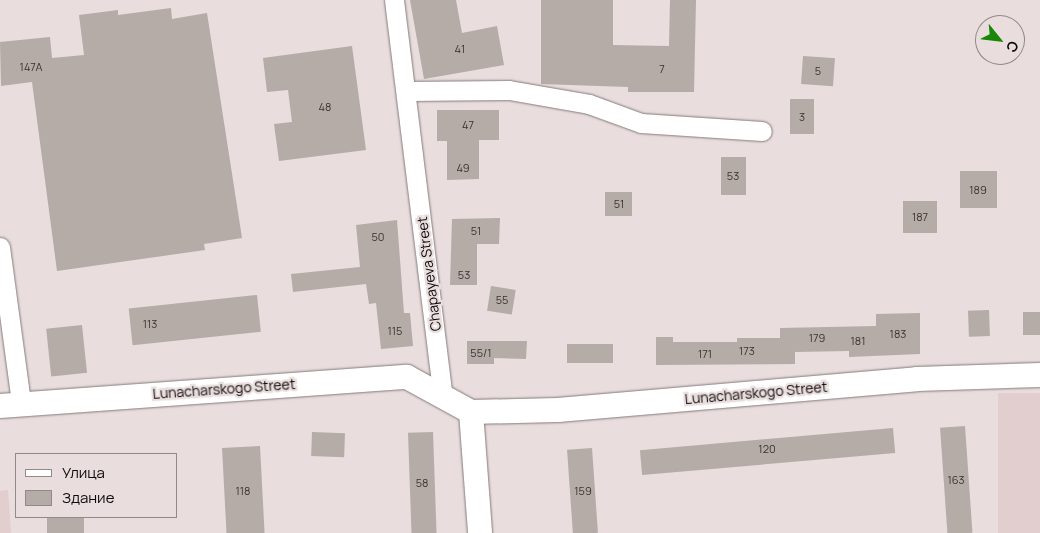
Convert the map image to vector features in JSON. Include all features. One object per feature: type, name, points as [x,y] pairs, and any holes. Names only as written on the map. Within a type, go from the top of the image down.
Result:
[{"type":"street","name":"Chapayeva Street","points":[[394,0],[407,91],[443,397]]},
{"type":"street","points":[[407,91],[509,90],[588,104],[641,123],[762,131]]},
{"type":"street","points":[[0,247],[11,405]]},
{"type":"street","name":"Lunacharskogo Street","points":[[471,412],[558,410],[917,379],[1040,375]]},
{"type":"street","name":"Lunacharskogo Street","points":[[11,405],[407,377],[443,397]]},
{"type":"street","points":[[443,397],[471,412],[480,533]]},
{"type":"shaded area","points":[[998,393],[1040,393],[1040,533],[998,533]]},
{"type":"shaded area","points":[[8,490],[11,533],[0,533],[0,491]]},
{"type":"building","points":[[410,0],[456,0],[462,33],[497,26],[504,65],[424,79]]},
{"type":"building","points":[[541,0],[613,0],[613,45],[669,46],[670,0],[696,0],[694,92],[628,92],[628,87],[541,84]]},
{"type":"building","points":[[171,8],[172,19],[207,13],[242,238],[204,244],[205,250],[57,271],[32,82],[1,86],[0,42],[50,37],[52,58],[84,55],[79,15],[118,10],[118,15]]},
{"type":"building","points":[[352,46],[366,150],[279,161],[274,124],[292,122],[288,90],[267,92],[263,58]]},
{"type":"building","points":[[803,56],[835,58],[833,86],[801,84]]},
{"type":"building","points":[[790,99],[814,99],[814,134],[790,134]]},
{"type":"building","points":[[437,110],[499,110],[499,140],[479,140],[479,179],[447,180],[447,141],[437,141]]},
{"type":"building","points":[[721,157],[746,157],[746,195],[721,195]]},
{"type":"building","points":[[960,171],[997,171],[997,208],[960,208]]},
{"type":"building","points":[[605,192],[632,192],[632,216],[605,216]]},
{"type":"building","points":[[903,201],[937,201],[937,233],[903,233]]},
{"type":"building","points":[[500,218],[499,244],[477,244],[477,285],[450,285],[452,219]]},
{"type":"building","points":[[397,220],[404,313],[410,313],[413,346],[381,349],[376,303],[369,304],[366,284],[293,292],[291,274],[360,267],[356,225]]},
{"type":"building","points":[[491,286],[516,290],[512,315],[487,311]]},
{"type":"building","points":[[257,295],[261,332],[133,345],[129,308]]},
{"type":"building","points":[[989,310],[990,336],[969,337],[968,311]]},
{"type":"building","points":[[1023,312],[1040,312],[1040,335],[1023,335]]},
{"type":"building","points":[[920,313],[920,354],[849,357],[849,351],[795,352],[795,364],[656,365],[656,337],[673,337],[673,342],[737,342],[737,338],[780,338],[780,328],[876,326],[876,314]]},
{"type":"building","points":[[82,325],[87,373],[51,377],[46,329]]},
{"type":"building","points":[[467,341],[527,341],[526,359],[494,358],[494,364],[467,364]]},
{"type":"building","points":[[567,344],[613,344],[613,363],[567,363]]},
{"type":"building","points":[[965,426],[972,533],[947,533],[940,428]]},
{"type":"building","points":[[893,428],[895,453],[642,475],[640,450]]},
{"type":"building","points":[[312,432],[345,433],[344,457],[311,456]]},
{"type":"building","points":[[433,432],[437,533],[412,533],[408,433]]},
{"type":"building","points":[[260,446],[265,533],[227,533],[222,448]]},
{"type":"building","points":[[592,448],[598,533],[573,533],[567,450]]},
{"type":"building","points":[[47,518],[84,518],[84,533],[47,533]]}]
